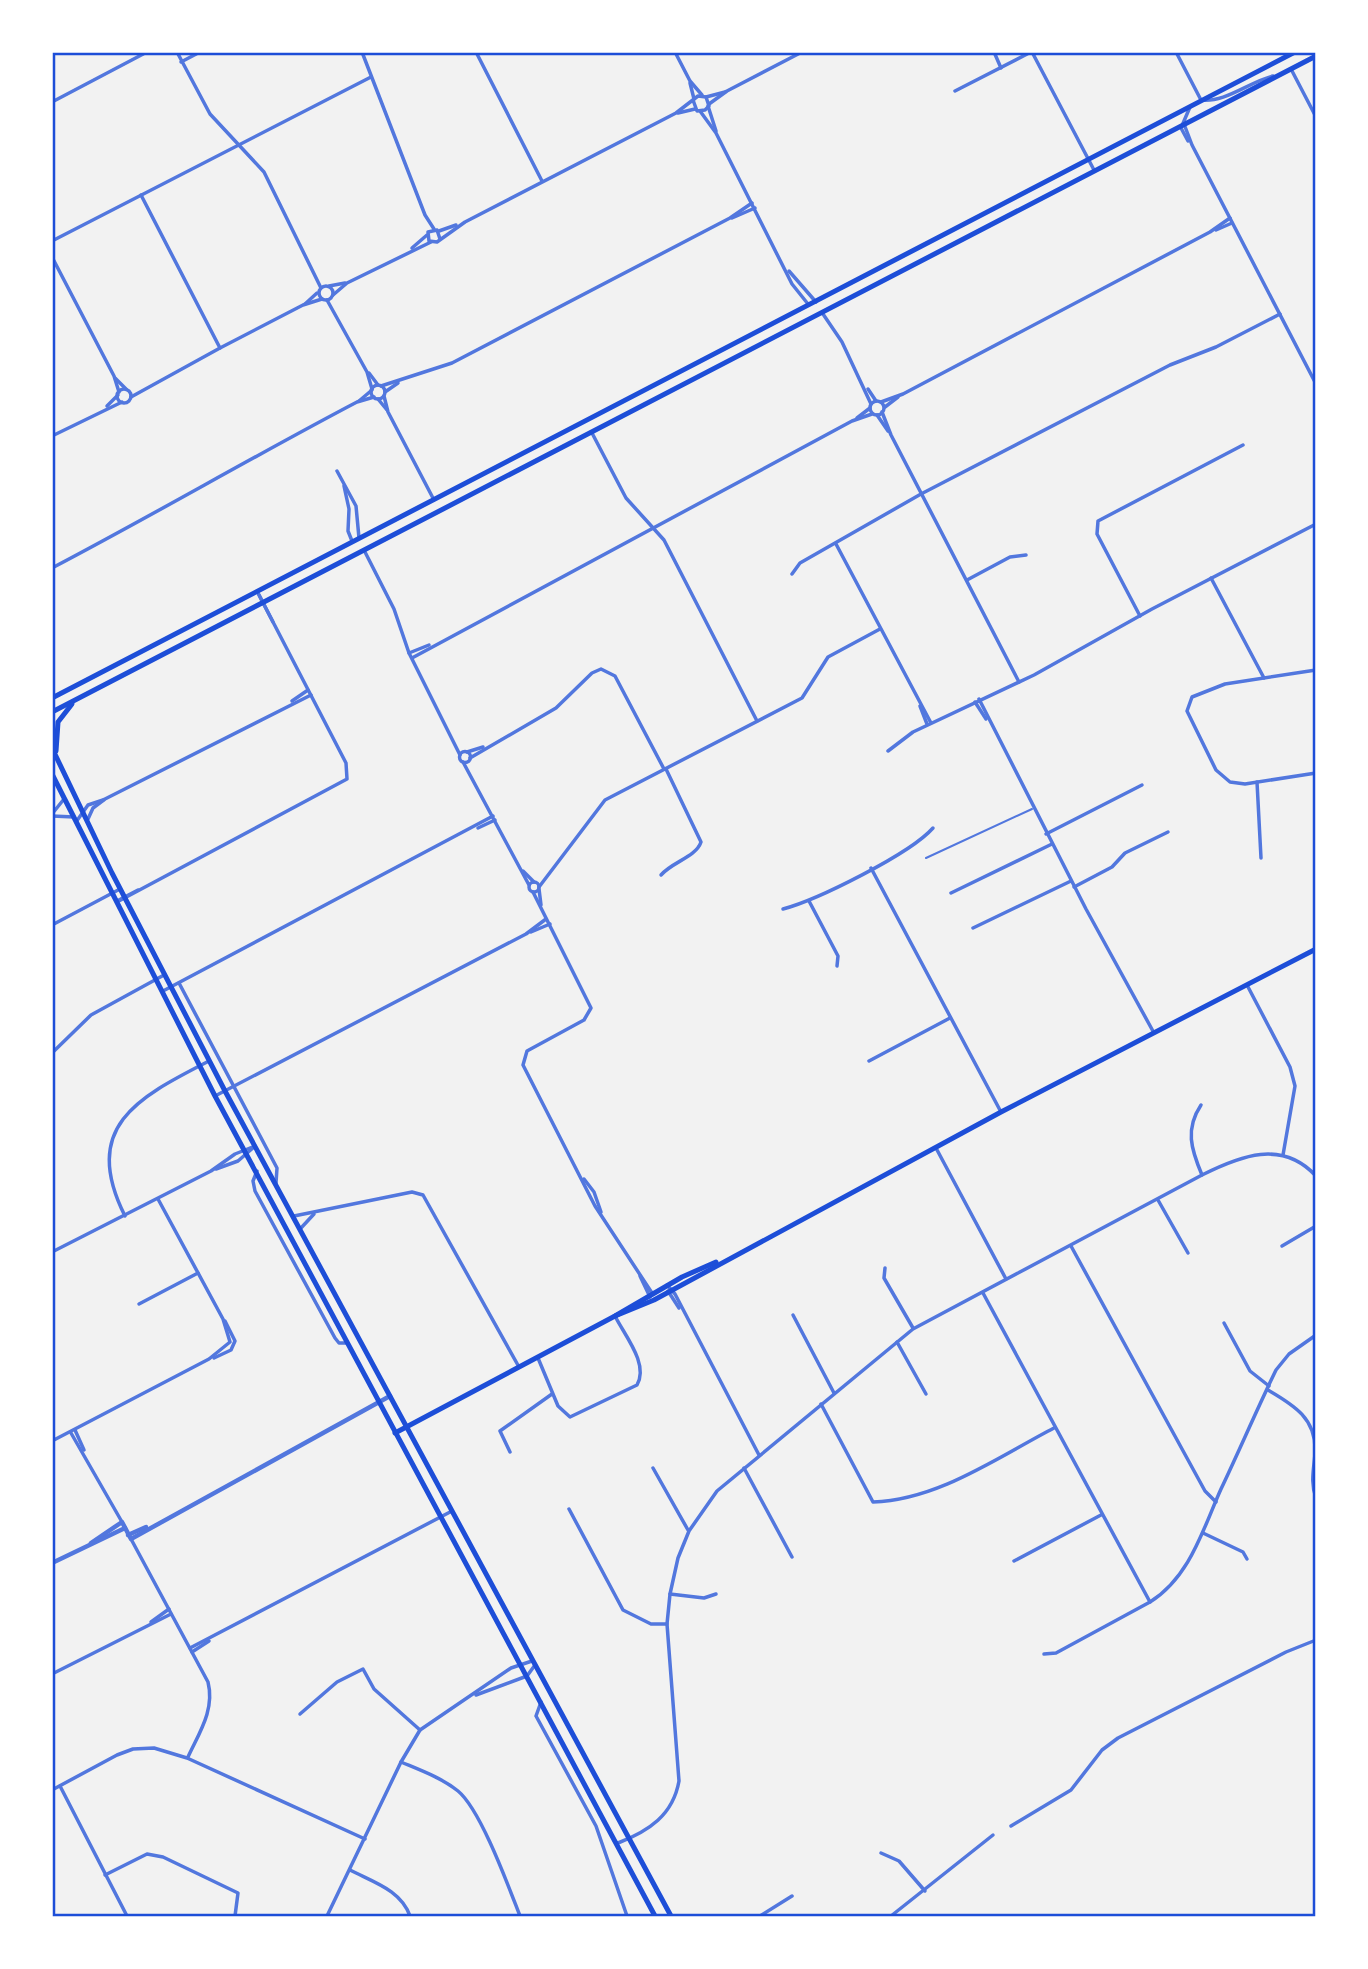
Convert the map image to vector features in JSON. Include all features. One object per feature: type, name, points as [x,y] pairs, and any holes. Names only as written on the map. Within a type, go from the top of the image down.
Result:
[{"type":"main road","points":[[54,695],[258,593],[1295,52]]},
{"type":"main road","points":[[52,712],[365,552],[1315,56]]},
{"type":"main road","points":[[817,302],[823,314]]},
{"type":"main road","points":[[810,306],[823,314]]},
{"type":"main road","points":[[356,540],[365,552]]},
{"type":"main road","points":[[56,755],[58,722],[77,699]]},
{"type":"main road","points":[[52,748],[123,895],[209,1061],[671,1916]]},
{"type":"main road","points":[[52,774],[215,1096],[655,1916]]},
{"type":"main road","points":[[395,1433],[1315,949]]},
{"type":"main road","points":[[493,1615],[503,1608]]},
{"type":"street","points":[[52,102],[148,52]]},
{"type":"street","points":[[177,52],[211,114],[264,172],[367,372],[376,398],[388,412],[434,500]]},
{"type":"street","points":[[181,62],[200,52]]},
{"type":"street","points":[[362,52],[425,215],[440,239]]},
{"type":"street","points":[[476,52],[543,182]]},
{"type":"street","points":[[675,52],[690,81],[697,110],[716,133],[797,292],[810,306]]},
{"type":"street","points":[[676,113],[709,105],[727,91],[802,52]]},
{"type":"street","points":[[994,52],[1001,68]]},
{"type":"street","points":[[955,91],[1031,52],[1094,170]]},
{"type":"street","points":[[1176,52],[1201,100],[1218,100],[1256,80],[1278,75]]},
{"type":"street","points":[[1291,69],[1315,117]]},
{"type":"street","points":[[52,241],[371,77]]},
{"type":"street","points":[[690,81],[709,105],[716,133]]},
{"type":"street","points":[[303,305],[328,298],[347,283],[407,251],[440,239],[465,222],[676,113],[694,99],[727,91]]},
{"type":"street","points":[[1191,106],[1182,125],[1315,383]]},
{"type":"street","points":[[141,195],[220,348]]},
{"type":"street","points":[[730,218],[752,203]]},
{"type":"street","points":[[52,568],[178,502],[238,464],[357,402],[372,389],[452,363],[730,218],[755,208]]},
{"type":"street","points":[[425,215],[431,243]]},
{"type":"street","points":[[852,421],[883,410],[903,394],[1231,221]]},
{"type":"street","points":[[407,251],[427,234],[465,222]]},
{"type":"street","points":[[52,257],[114,376],[122,402]]},
{"type":"street","points":[[787,270],[817,302]]},
{"type":"street","points":[[52,436],[122,402],[143,388],[303,305],[324,288],[347,283]]},
{"type":"street","points":[[324,288],[328,298]]},
{"type":"street","points":[[823,314],[864,384],[879,401],[891,435]]},
{"type":"street","points":[[792,574],[799,564],[922,494],[1170,365],[1216,347],[1280,314]]},
{"type":"street","points":[[367,372],[380,385],[388,412]]},
{"type":"street","points":[[114,376],[131,397]]},
{"type":"street","points":[[357,402],[376,398],[400,382]]},
{"type":"street","points":[[864,384],[870,406],[891,435],[1019,682]]},
{"type":"street","points":[[106,408],[118,394],[127,389],[143,388]]},
{"type":"street","points":[[412,658],[435,643],[852,421],[879,401],[903,394]]},
{"type":"street","points":[[592,433],[626,498],[654,528],[757,721]]},
{"type":"street","points":[[1140,616],[1098,536],[1098,522],[1242,445]]},
{"type":"street","points":[[337,471],[353,499],[356,540]]},
{"type":"street","points":[[344,484],[348,528],[356,540]]},
{"type":"street","points":[[346,499],[353,499]]},
{"type":"street","points":[[348,505],[353,499]]},
{"type":"street","points":[[888,751],[900,740],[929,724],[1089,647],[1140,616],[1315,524]]},
{"type":"street","points":[[836,544],[929,724]]},
{"type":"street","points":[[365,552],[394,609],[409,653],[454,738],[463,762],[474,778],[588,998],[590,1011],[581,1022],[529,1049],[523,1062],[582,1178],[594,1192],[603,1215],[651,1296]]},
{"type":"street","points":[[967,581],[1010,557],[1026,555]]},
{"type":"street","points":[[1212,578],[1264,678]]},
{"type":"street","points":[[52,925],[111,894],[123,895],[143,888],[346,781],[348,767],[258,593]]},
{"type":"street","points":[[533,892],[539,888],[605,800],[802,698],[828,657],[880,629]]},
{"type":"street","points":[[409,653],[435,643]]},
{"type":"street","points":[[463,762],[485,747],[556,709],[595,671],[605,669],[615,676],[701,842],[697,850],[672,864],[662,875]]},
{"type":"street","points":[[1315,670],[1206,689],[1192,697],[1187,710],[1221,776],[1234,783],[1315,773]]},
{"type":"street","points":[[64,798],[52,815],[75,819],[88,805],[105,799],[309,692]]},
{"type":"street","points":[[976,700],[1154,1033]]},
{"type":"street","points":[[454,738],[467,752],[474,778]]},
{"type":"street","points":[[460,755],[485,747]]},
{"type":"street","points":[[1257,782],[1261,858]]},
{"type":"street","points":[[1046,834],[1142,785]]},
{"type":"street","points":[[88,819],[93,808],[105,799]]},
{"type":"street","points":[[161,992],[494,818]]},
{"type":"street","points":[[783,909],[808,901],[871,868],[918,842],[933,828]]},
{"type":"street","points":[[1074,887],[1112,867],[1125,853],[1168,832]]},
{"type":"street","points":[[951,892],[1052,844]]},
{"type":"street","points":[[871,868],[1001,1112]]},
{"type":"street","points":[[522,869],[539,888],[541,908]]},
{"type":"street","points":[[529,885],[549,874]]},
{"type":"street","points":[[974,928],[1071,881]]},
{"type":"street","points":[[116,903],[123,895]]},
{"type":"street","points":[[808,901],[838,956],[837,965]]},
{"type":"street","points":[[526,934],[547,919]]},
{"type":"street","points":[[215,1096],[550,924]]},
{"type":"street","points":[[52,1053],[91,1015],[164,975]]},
{"type":"street","points":[[179,982],[277,1168],[276,1183]]},
{"type":"street","points":[[1247,985],[1290,1067],[1296,1086],[1283,1155]]},
{"type":"street","points":[[869,1061],[950,1018]]},
{"type":"street","points":[[125,1216],[115,1194],[110,1170],[117,1131],[130,1109],[146,1094],[209,1061]]},
{"type":"street","points":[[1201,1105],[1192,1118],[1190,1135],[1202,1175]]},
{"type":"street","points":[[52,1252],[211,1171],[236,1162],[255,1146]]},
{"type":"street","points":[[936,1147],[1006,1279]]},
{"type":"street","points":[[618,1843],[630,1839],[666,1813],[677,1790],[678,1762],[667,1624],[670,1594],[678,1558],[689,1531],[718,1491],[914,1329],[1202,1175],[1239,1157],[1264,1153],[1283,1155],[1315,1176]]},
{"type":"street","points":[[257,1171],[253,1181],[256,1191],[335,1338],[339,1343],[349,1343]]},
{"type":"street","points":[[294,1216],[410,1192],[424,1195],[519,1367]]},
{"type":"street","points":[[52,1442],[209,1359],[230,1342],[223,1318],[158,1199]]},
{"type":"street","points":[[1158,1199],[1188,1253]]},
{"type":"street","points":[[301,1228],[307,1218],[316,1213]]},
{"type":"street","points":[[1282,1246],[1315,1226]]},
{"type":"street","points":[[1071,1246],[1205,1491],[1216,1502]]},
{"type":"street","points":[[885,1268],[884,1278],[914,1329]]},
{"type":"street","points":[[139,1304],[198,1273]]},
{"type":"street","points":[[669,1289],[759,1455]]},
{"type":"street","points":[[983,1293],[1150,1602]]},
{"type":"street","points":[[793,1315],[834,1393]]},
{"type":"street","points":[[537,1357],[558,1406],[570,1417],[637,1385],[642,1376],[641,1366],[615,1316]]},
{"type":"street","points":[[1224,1324],[1250,1371],[1268,1388],[1297,1407],[1314,1433],[1312,1473],[1315,1498]]},
{"type":"street","points":[[1044,1654],[1056,1653],[1165,1593],[1180,1575],[1203,1532],[1268,1388],[1289,1354],[1315,1335]]},
{"type":"street","points":[[897,1342],[926,1394]]},
{"type":"street","points":[[510,1452],[499,1431],[552,1394]]},
{"type":"street","points":[[130,1537],[390,1396]]},
{"type":"street","points":[[821,1404],[873,1502],[909,1497],[938,1488],[1054,1428]]},
{"type":"street","points":[[73,1431],[208,1682],[210,1708],[187,1758]]},
{"type":"street","points":[[653,1468],[689,1531]]},
{"type":"street","points":[[744,1468],[792,1557]]},
{"type":"street","points":[[569,1509],[623,1610],[651,1624],[667,1624]]},
{"type":"street","points":[[191,1650],[452,1511]]},
{"type":"street","points":[[1014,1562],[1101,1515]]},
{"type":"street","points":[[52,1563],[123,1525]]},
{"type":"street","points":[[1203,1532],[1242,1552],[1247,1559]]},
{"type":"street","points":[[670,1594],[704,1598],[716,1594]]},
{"type":"street","points":[[52,1674],[170,1611]]},
{"type":"street","points":[[1011,1826],[1071,1790],[1102,1750],[1118,1738],[1286,1652],[1315,1640]]},
{"type":"street","points":[[327,1916],[401,1762],[420,1730],[520,1664],[533,1663],[527,1676],[475,1695]]},
{"type":"street","points":[[300,1714],[337,1682],[363,1669],[374,1689],[420,1730]]},
{"type":"street","points":[[541,1702],[537,1716],[596,1826],[627,1916]]},
{"type":"street","points":[[52,1790],[134,1749],[154,1748],[187,1758],[365,1839]]},
{"type":"street","points":[[401,1762],[448,1784],[462,1794],[499,1863],[520,1916]]},
{"type":"street","points":[[60,1786],[127,1916]]},
{"type":"street","points":[[891,1916],[993,1835]]},
{"type":"street","points":[[881,1853],[899,1861],[925,1891]]},
{"type":"street","points":[[106,1875],[146,1854],[163,1857],[238,1893],[235,1916]]},
{"type":"street","points":[[350,1870],[393,1892],[405,1904],[410,1916]]},
{"type":"street","points":[[760,1916],[792,1896]]},
{"type":"lane","points":[[926,858],[1033,808]]}]
